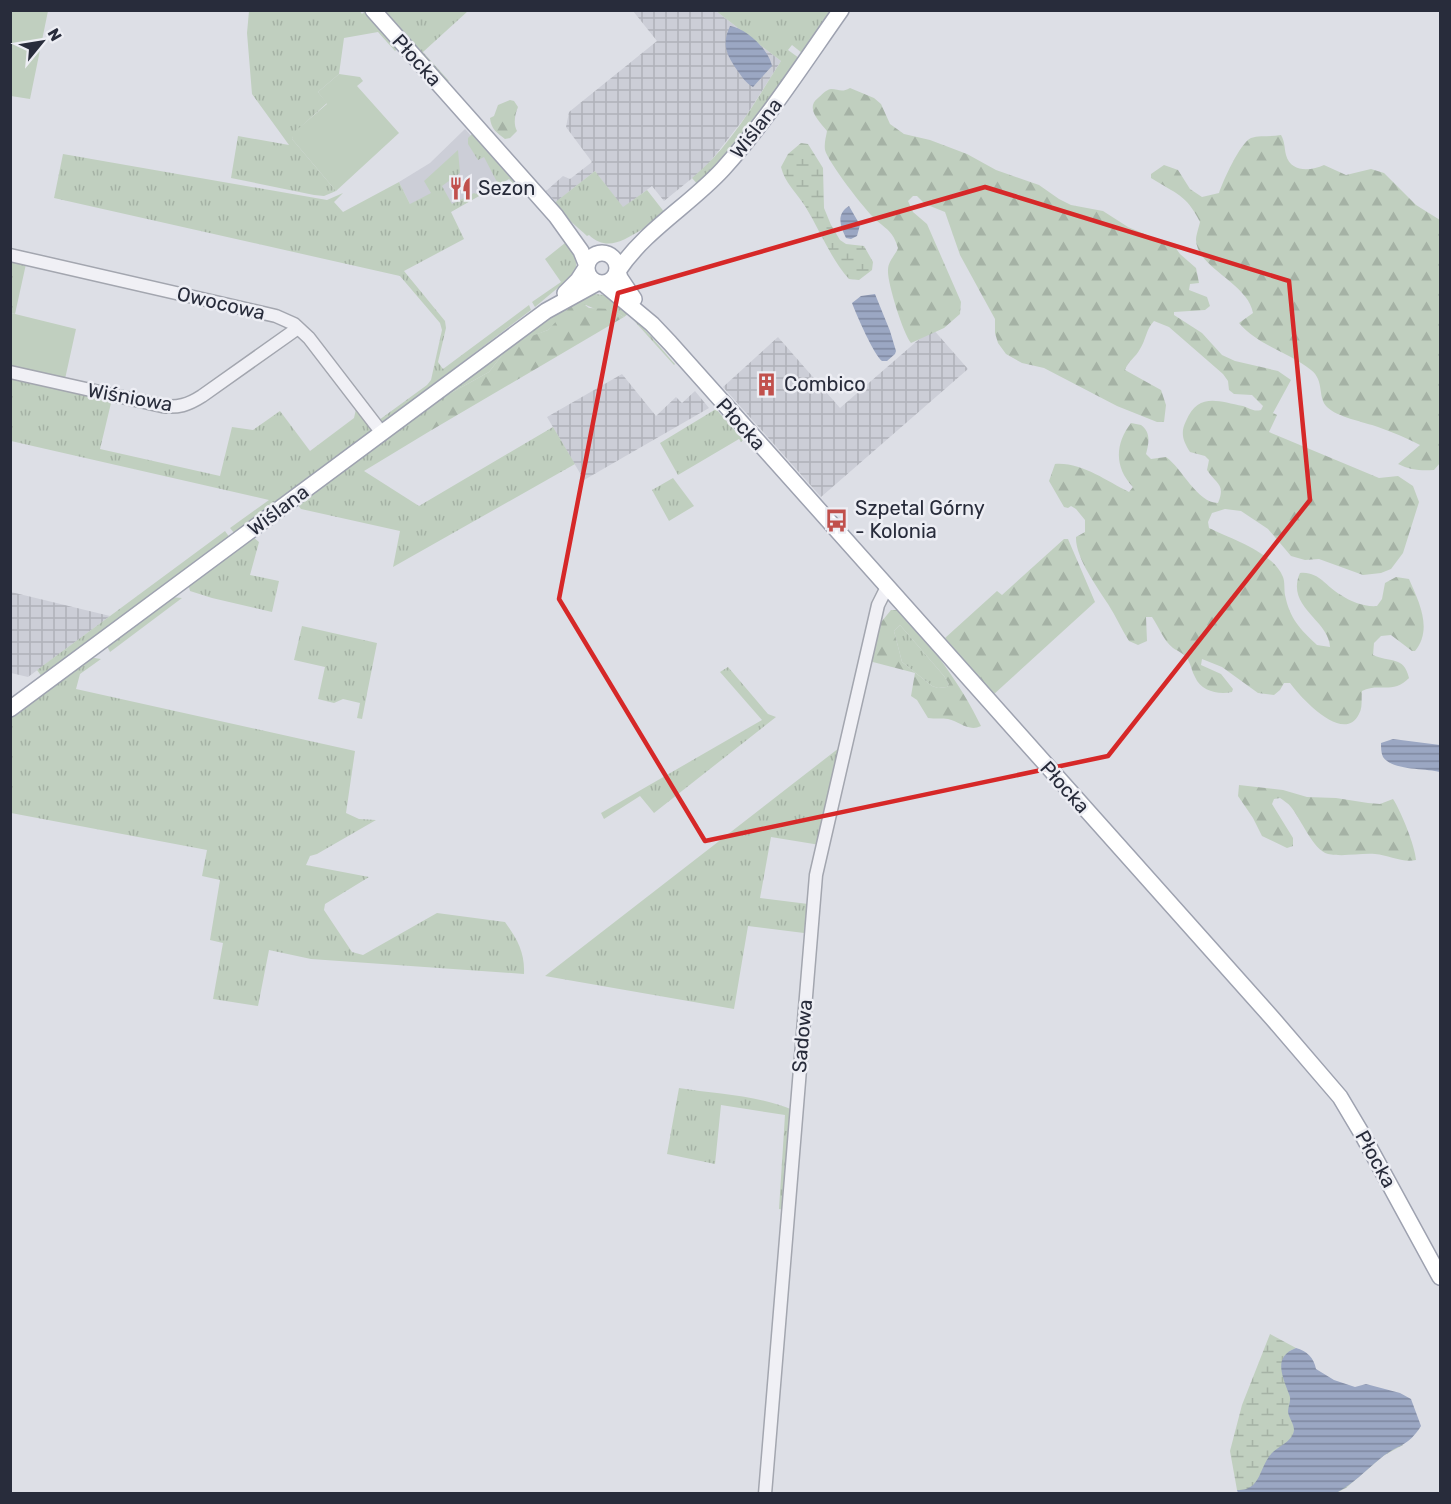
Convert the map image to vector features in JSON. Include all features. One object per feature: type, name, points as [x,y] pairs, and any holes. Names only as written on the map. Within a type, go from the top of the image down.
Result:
[{"type":"main road","name":"Płocka","points":[[373,10],[556,216],[579,248],[587,266]]},
{"type":"main road","name":"Wiślana","points":[[618,271],[626,258],[704,188],[742,147],[841,10]]},
{"type":"main road","name":"Płocka","points":[[556,216],[588,244],[606,254]]},
{"type":"main road","name":"Wiślana","points":[[606,254],[655,230]]},
{"type":"main road","points":[[606,254],[616,261],[618,271],[613,279],[601,283],[589,276],[587,266],[593,256],[606,254]]},
{"type":"main road","name":"Wiślana","points":[[10,709],[546,311],[578,280],[587,266]]},
{"type":"main road","name":"Płocka","points":[[618,271],[624,285],[652,324],[1273,1019],[1340,1097],[1440,1277]]},
{"type":"main road","name":"Płocka","points":[[601,283],[652,324]]},
{"type":"main road","name":"Wiślana","points":[[546,311],[601,283]]},
{"type":"street","name":"Owocowa","points":[[10,255],[276,316],[298,328],[316,346],[382,434]]},
{"type":"street","name":"Wiśniowa","points":[[10,372],[162,406],[177,407],[191,403],[202,396],[298,328]]},
{"type":"street","name":"Sadowa","points":[[765,1494],[816,875],[878,605],[887,587]]},
{"type":"highlighted area","points":[[985,187],[1289,281],[1310,500],[1108,756],[705,841],[559,599],[618,293]]},
{"type":"shaded area","points":[[633,11],[716,11],[781,61],[746,116],[706,167],[664,201],[652,186],[623,208],[595,171],[556,202],[546,191],[563,176],[570,179],[592,162],[566,127],[569,112],[657,41]]},
{"type":"shaded area","points":[[465,129],[509,179],[450,212],[410,204],[399,182],[430,163]]},
{"type":"shaded area","points":[[932,328],[968,369],[821,497],[723,387],[778,337],[840,408]]},
{"type":"shaded area","points":[[622,374],[656,416],[676,397],[682,403],[695,391],[709,408],[584,480],[547,417]]},
{"type":"shaded area","points":[[11,592],[110,616],[28,677],[11,673]]},
{"type":"green space","points":[[359,10],[362,14],[364,12],[397,49],[395,51],[378,32],[344,38],[339,74],[318,92],[327,103],[294,133],[292,139],[336,191],[324,196],[314,195],[231,178],[238,136],[289,145],[252,94],[247,33],[249,11]]},
{"type":"green space","points":[[10,11],[48,11],[30,99],[11,96]]},
{"type":"green space","points":[[379,11],[468,11],[423,52],[449,81],[445,83]]},
{"type":"green space","points":[[716,11],[829,11],[825,21],[802,53],[792,45],[788,50],[799,58],[744,135],[699,186],[692,178],[706,166],[730,138],[781,61]]},
{"type":"green space","points":[[339,74],[360,77],[363,81],[357,86],[399,133],[336,191],[292,139],[293,133],[327,104],[318,92]]},
{"type":"green space","points":[[850,88],[874,98],[881,104],[890,124],[904,134],[930,140],[967,154],[996,170],[1039,185],[1071,205],[1103,211],[1128,227],[1175,247],[1196,268],[1199,283],[1190,284],[1189,290],[1207,297],[1210,306],[1205,310],[1174,312],[1174,315],[1202,333],[1222,355],[1235,361],[1278,371],[1291,380],[1273,413],[1277,415],[1269,432],[1379,478],[1398,476],[1413,486],[1419,502],[1403,553],[1391,569],[1381,573],[1363,575],[1319,559],[1305,560],[1291,556],[1268,529],[1241,511],[1225,509],[1212,513],[1208,522],[1209,528],[1261,553],[1278,568],[1284,579],[1285,595],[1293,617],[1317,645],[1330,647],[1328,637],[1298,595],[1297,585],[1300,573],[1312,574],[1349,600],[1372,606],[1377,606],[1382,599],[1385,583],[1396,577],[1409,579],[1417,597],[1424,625],[1420,643],[1415,651],[1412,651],[1391,635],[1381,636],[1374,643],[1373,655],[1400,663],[1407,671],[1409,678],[1397,686],[1362,691],[1359,714],[1352,722],[1343,724],[1333,722],[1323,716],[1303,699],[1290,683],[1284,683],[1274,695],[1258,693],[1222,667],[1202,659],[1201,665],[1221,674],[1233,689],[1232,692],[1221,693],[1206,689],[1198,682],[1183,654],[1170,645],[1152,617],[1146,617],[1147,641],[1138,645],[1129,641],[1079,554],[1076,537],[1085,532],[1085,520],[1076,509],[1071,506],[1064,507],[1049,481],[1055,464],[1084,469],[1129,492],[1133,487],[1122,472],[1120,447],[1131,423],[1141,425],[1148,434],[1146,454],[1151,459],[1166,457],[1203,497],[1218,503],[1221,492],[1219,485],[1207,470],[1209,460],[1205,456],[1190,452],[1184,441],[1183,429],[1186,421],[1196,406],[1203,402],[1225,402],[1256,410],[1261,410],[1263,406],[1252,395],[1234,394],[1229,390],[1228,381],[1223,374],[1169,327],[1154,321],[1149,327],[1142,346],[1125,370],[1161,390],[1166,405],[1164,422],[1157,422],[1117,406],[1044,368],[1022,363],[1006,354],[998,343],[995,319],[960,255],[945,212],[925,204],[917,196],[913,196],[908,201],[913,212],[927,224],[961,302],[960,314],[944,328],[911,343],[900,319],[888,276],[889,264],[898,248],[896,242],[889,231],[863,206],[833,165],[825,150],[827,131],[813,110],[814,102],[827,90],[842,91]]},
{"type":"green space","points":[[510,100],[514,101],[518,107],[515,119],[517,131],[510,138],[505,139],[493,128],[490,118],[494,116],[498,105]]},
{"type":"green space","points":[[472,134],[526,195],[524,196],[509,179],[451,212],[464,239],[404,271],[445,321],[446,328],[438,362],[443,369],[529,305],[531,310],[381,424],[379,420],[431,380],[442,330],[440,323],[400,276],[54,198],[63,154],[327,200],[343,193],[334,202],[343,212],[399,182],[410,204],[431,193],[424,181],[458,150],[460,173],[442,186],[452,204],[497,182],[484,157],[478,160],[468,144],[468,138]]},
{"type":"green space","points":[[1281,135],[1286,155],[1292,165],[1297,168],[1308,169],[1324,165],[1346,175],[1371,169],[1384,173],[1416,205],[1440,220],[1440,463],[1434,470],[1416,470],[1398,464],[1420,445],[1389,431],[1331,411],[1322,399],[1320,384],[1311,370],[1246,331],[1239,323],[1253,313],[1249,302],[1205,259],[1199,250],[1196,240],[1200,222],[1195,213],[1180,196],[1151,178],[1151,174],[1164,165],[1178,170],[1190,189],[1202,197],[1219,193],[1232,163],[1247,141],[1254,137]]},
{"type":"green space","points":[[801,143],[808,144],[823,168],[824,208],[840,240],[846,244],[864,246],[873,262],[872,270],[859,280],[849,279],[842,271],[805,206],[783,173],[781,167],[788,154]]},
{"type":"green space","points":[[595,171],[623,207],[647,190],[665,213],[651,225],[615,243],[602,243],[587,236],[553,204]]},
{"type":"green space","points":[[565,243],[575,259],[575,271],[535,307],[532,302],[561,282],[545,259]]},
{"type":"green space","points":[[11,261],[26,264],[15,314],[11,313]]},
{"type":"green space","points":[[591,294],[604,295],[617,302],[675,364],[628,314],[624,317],[610,309],[595,309],[586,305],[561,319],[548,330],[525,339],[502,355],[489,372],[451,393],[430,431],[364,471],[419,506],[553,427],[575,464],[393,567],[400,531],[301,509],[297,504],[523,334],[532,331],[563,308]]},
{"type":"green space","points":[[581,302],[589,308],[610,309],[624,317],[430,431],[439,407],[451,393],[489,372],[502,355],[518,341],[548,330],[570,307]]},
{"type":"green space","points":[[11,313],[76,329],[65,379],[11,367]]},
{"type":"green space","points":[[11,375],[112,399],[100,449],[220,476],[232,427],[253,430],[280,411],[310,451],[354,418],[356,409],[375,432],[235,534],[230,528],[269,500],[11,441]]},
{"type":"green space","points":[[716,409],[743,440],[741,442],[739,439],[678,475],[660,443]]},
{"type":"green space","points":[[673,478],[694,506],[669,521],[652,490]]},
{"type":"green space","points":[[225,531],[230,538],[42,677],[37,670]]},
{"type":"green space","points":[[252,536],[259,542],[250,575],[279,581],[272,612],[190,591],[188,583]]},
{"type":"green space","points":[[1064,539],[1068,539],[1095,602],[993,695],[945,638],[997,591],[1002,595]]},
{"type":"green space","points":[[171,597],[182,598],[110,652],[106,644]]},
{"type":"green space","points":[[891,610],[897,610],[944,664],[981,726],[972,728],[948,719],[928,718],[917,700],[911,696],[915,673],[869,661],[878,626]],"holes":[[[900,625],[949,684],[947,687],[938,688],[932,686],[902,662],[894,631]]]},
{"type":"green space","points":[[900,625],[944,676],[949,684],[947,687],[932,686],[902,662],[894,631]]},
{"type":"green space","points":[[302,626],[377,643],[362,719],[357,718],[360,703],[343,699],[334,703],[318,699],[325,667],[294,660]]},
{"type":"green space","points":[[89,657],[101,659],[80,674],[76,689],[355,751],[346,813],[359,819],[376,820],[310,856],[306,865],[369,877],[325,904],[324,910],[352,952],[363,955],[437,913],[505,922],[519,946],[524,974],[311,959],[269,950],[258,1006],[213,999],[223,943],[210,940],[220,880],[202,876],[207,850],[11,813],[11,716]]},
{"type":"green space","points":[[728,667],[768,714],[776,717],[654,813],[640,796],[604,819],[601,813],[762,720],[720,672]]},
{"type":"green space","points":[[841,748],[820,845],[771,837],[760,898],[808,904],[804,933],[748,926],[734,1009],[545,976]]},
{"type":"green space","points":[[1239,785],[1283,790],[1307,797],[1336,798],[1368,803],[1380,804],[1393,799],[1407,829],[1416,860],[1375,854],[1328,854],[1312,841],[1290,806],[1280,798],[1274,799],[1272,804],[1293,838],[1293,846],[1287,848],[1262,836],[1238,796]]},
{"type":"green space","points":[[679,1088],[751,1098],[793,1110],[785,1210],[779,1209],[785,1115],[721,1105],[715,1164],[667,1154]]},
{"type":"green space","points":[[1270,1334],[1296,1348],[1290,1351],[1403,1445],[1383,1456],[1346,1488],[1336,1493],[1237,1490],[1230,1451],[1242,1405]]},
{"type":"water","points":[[730,26],[750,35],[762,47],[770,60],[772,66],[753,87],[733,65],[726,50],[727,33]]},
{"type":"water","points":[[849,206],[860,225],[857,236],[851,239],[846,238],[840,220],[842,213]]},
{"type":"water","points":[[875,294],[896,351],[887,361],[882,361],[875,351],[852,303],[861,296]]},
{"type":"water","points":[[1393,739],[1440,745],[1440,772],[1402,767],[1388,762],[1382,755],[1381,743]]},
{"type":"water","points":[[1296,1348],[1309,1356],[1316,1369],[1334,1380],[1355,1387],[1366,1384],[1400,1393],[1411,1399],[1421,1426],[1407,1442],[1387,1453],[1336,1493],[1238,1493],[1237,1490],[1246,1489],[1254,1484],[1269,1457],[1293,1434],[1294,1428],[1288,1412],[1290,1396],[1281,1368],[1284,1357]]},
{"type":"place","name":"Sezon","points":[[460,188]]},
{"type":"place","name":"Combico","points":[[766,384]]},
{"type":"place","name":"Szpetal Górny - Kolonia","points":[[837,520]]}]
